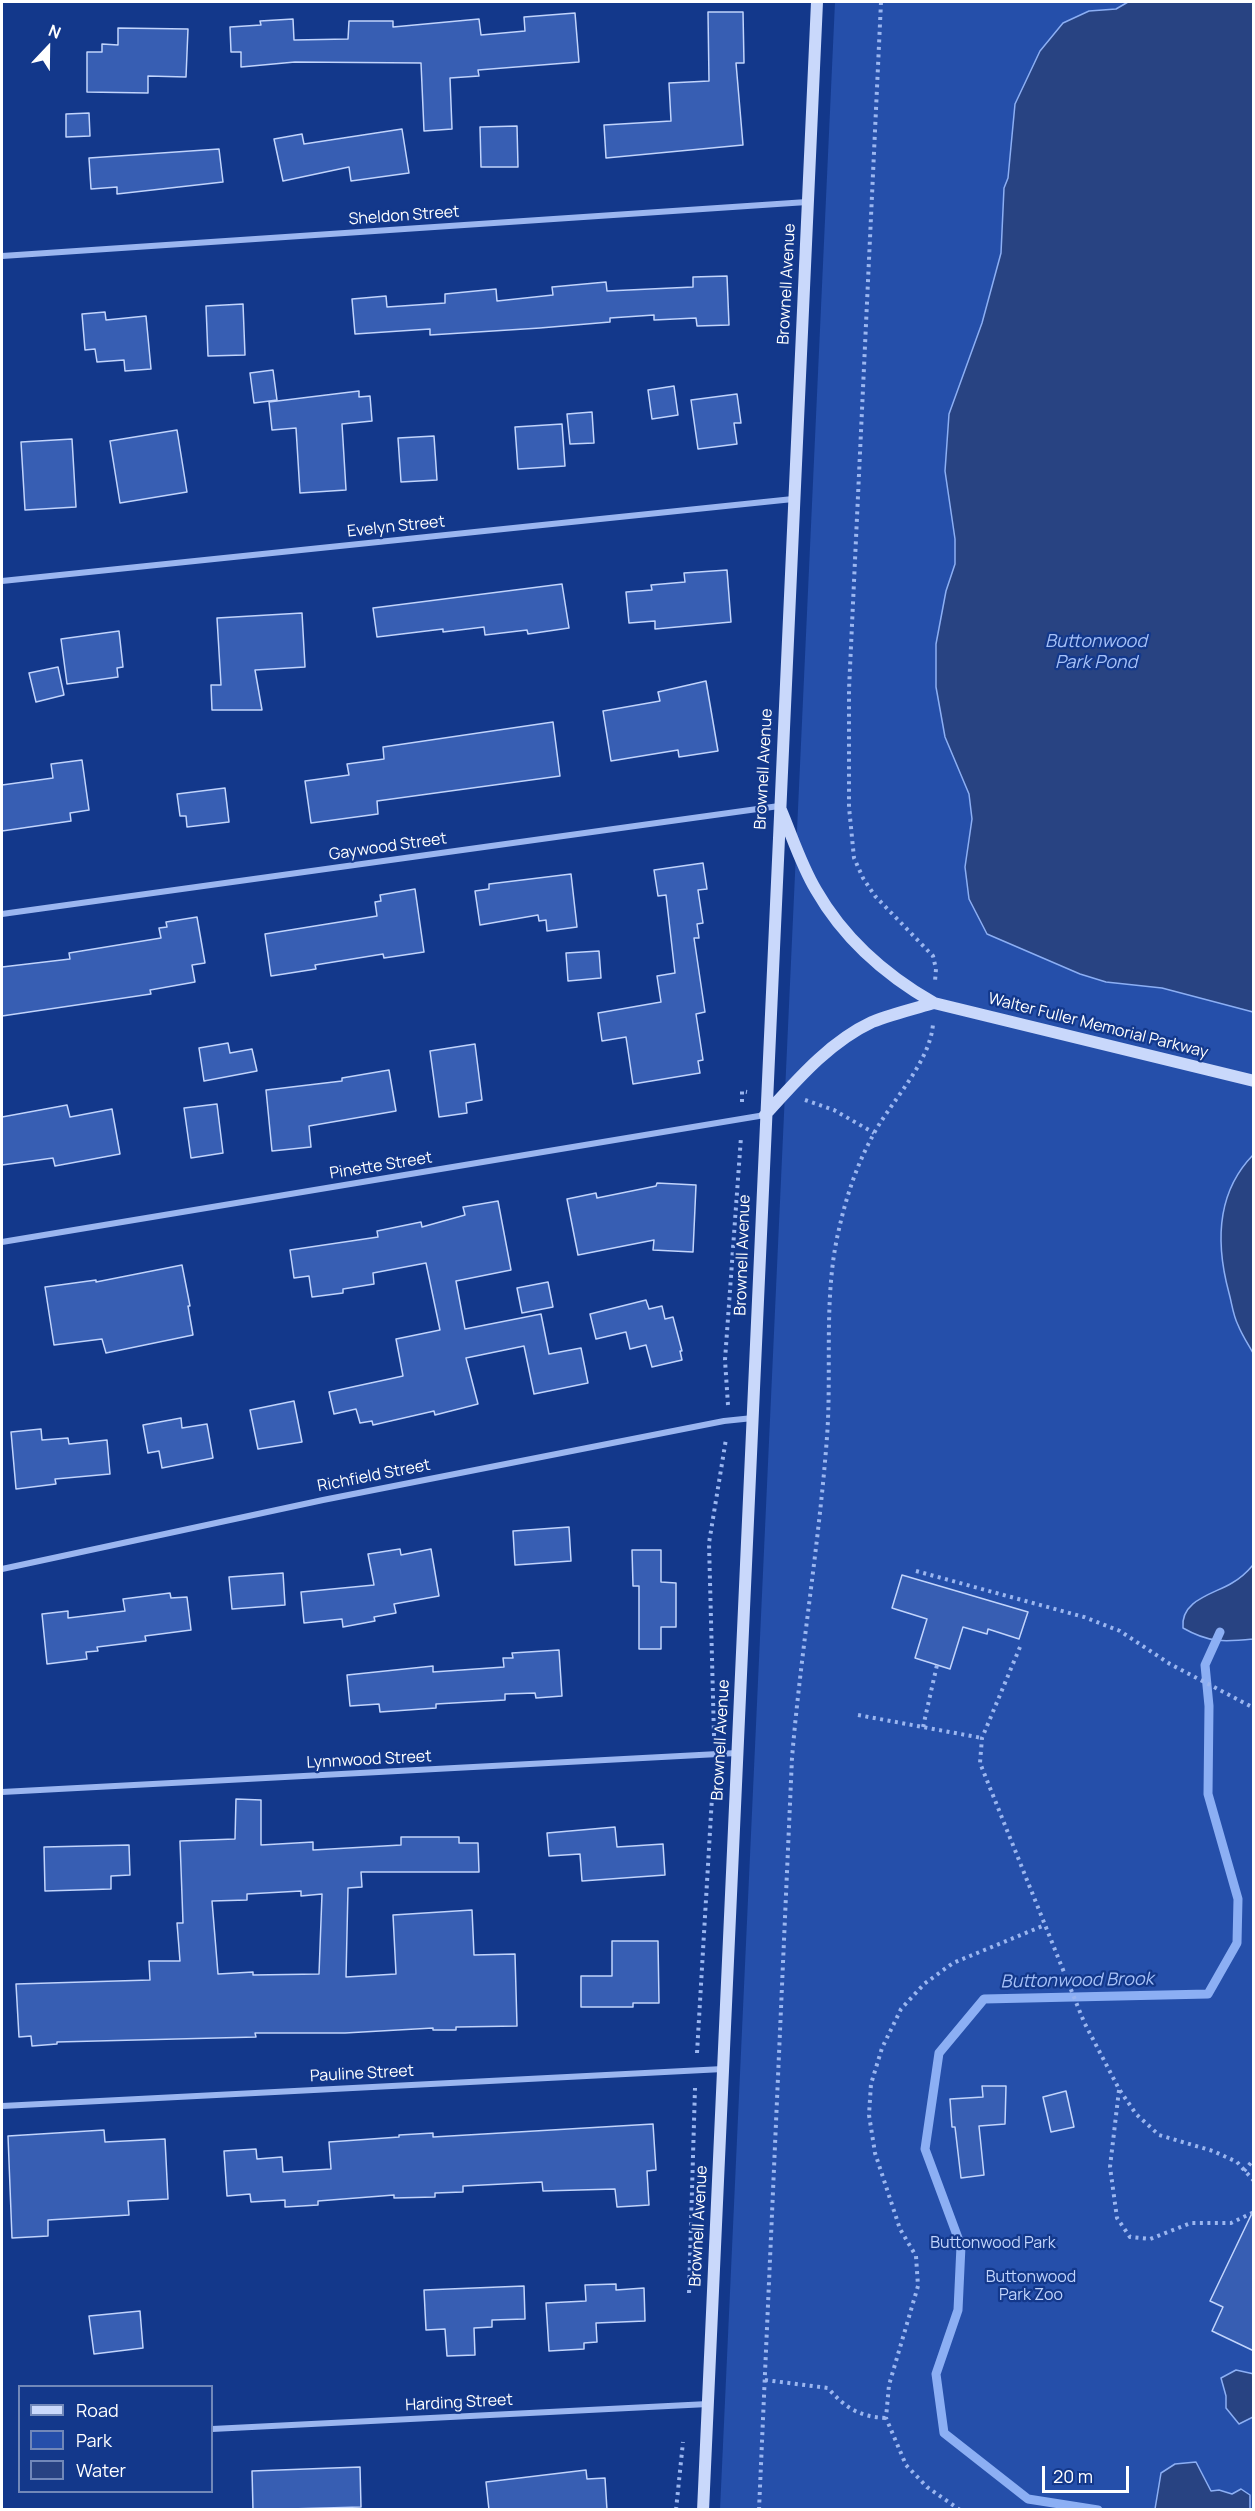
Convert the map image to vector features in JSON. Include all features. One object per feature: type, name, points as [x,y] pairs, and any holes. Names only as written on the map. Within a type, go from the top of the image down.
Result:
[{"type":"main road","name":"Brownell Avenue","points":[[703,2510],[817,2]]},
{"type":"main road","name":"Walter Fuller Memorial Parkway","points":[[779,806],[816,889],[848,936],[890,975],[934,1003],[1254,1081]]},
{"type":"main road","points":[[765,1115],[809,1068],[846,1037],[870,1023],[934,1003]]},
{"type":"street","name":"Sheldon Street","points":[[2,256],[807,202]]},
{"type":"street","name":"Evelyn Street","points":[[2,581],[793,500]]},
{"type":"street","name":"Gaywood Street","points":[[2,914],[779,806]]},
{"type":"street","name":"Pinette Street","points":[[2,1242],[765,1115]]},
{"type":"street","name":"Richfield Street","points":[[2,1569],[323,1500],[729,1420],[753,1418]]},
{"type":"street","name":"Lynnwood Street","points":[[2,1792],[737,1753]]},
{"type":"street","name":"Pauline Street","points":[[2,2106],[723,2069]]},
{"type":"street","name":"Harding Street","points":[[213,2429],[708,2404]]},
{"type":"path","points":[[759,2510],[792,1758],[799,1671],[816,1560],[828,1435],[833,1261],[839,1228],[851,1186],[871,1139],[922,1058],[932,1036],[936,969],[933,956],[874,896],[863,878],[854,858],[849,807],[849,689],[880,2]]},
{"type":"path","points":[[689,2297],[696,2071],[714,1755],[709,1543],[729,1420],[725,1360],[742,1119]]},
{"type":"path","points":[[916,1571],[1084,1617],[1120,1631],[1170,1664],[1254,1708]]},
{"type":"path","points":[[1020,1647],[982,1738],[980,1763],[1084,2022],[1119,2089],[1136,2114],[1159,2135],[1213,2151],[1237,2162],[1254,2181]]},
{"type":"path","points":[[923,1727],[937,1665]]},
{"type":"path","points":[[858,1715],[982,1738]]},
{"type":"path","points":[[960,2510],[927,2487],[906,2465],[886,2418],[889,2385],[918,2286],[916,2256],[900,2229],[875,2153],[869,2115],[871,2084],[882,2048],[901,2009],[924,1984],[953,1963],[1045,1925]]},
{"type":"path","points":[[1119,2089],[1110,2167],[1117,2218],[1130,2237],[1150,2239],[1191,2223],[1231,2223],[1254,2212]]},
{"type":"path","points":[[1244,2171],[1254,2159]]},
{"type":"path","points":[[765,2380],[828,2388],[839,2402],[855,2414],[886,2418]]},
{"type":"path","points":[[676,2510],[686,2405]]},
{"type":"green space","name":"Buttonwood Park","points":[[835,2],[1253,2],[1253,2509],[720,2510]]},
{"type":"water","name":"Buttonwood Park Pond","points":[[1128,2],[1253,2],[1253,1012],[1162,988],[1106,982],[1080,974],[987,934],[969,899],[965,867],[972,819],[969,794],[945,737],[936,687],[936,644],[946,591],[955,564],[955,539],[945,471],[949,414],[982,323],[1001,253],[1004,188],[1008,178],[1015,104],[1040,51],[1063,23],[1089,11],[1116,9]]},
{"type":"water","points":[[1253,1155],[1253,1353],[1236,1321],[1225,1275],[1221,1238],[1222,1220],[1232,1186]]},
{"type":"water","points":[[1253,1565],[1253,1639],[1234,1641],[1209,1639],[1183,1628],[1184,1618],[1192,1604],[1235,1581]]},
{"type":"water","points":[[1236,2370],[1254,2374],[1253,2417],[1239,2424],[1226,2408],[1226,2396],[1221,2378]]},
{"type":"water","points":[[1196,2462],[1211,2491],[1219,2490],[1232,2494],[1241,2489],[1250,2495],[1250,2509],[1155,2509],[1161,2473],[1175,2464]]},
{"type":"building","points":[[708,12],[743,12],[744,63],[736,63],[743,145],[606,158],[604,125],[671,121],[669,83],[709,81]]},
{"type":"building","points":[[575,13],[579,62],[478,70],[479,76],[450,78],[452,129],[424,131],[421,63],[295,62],[241,67],[241,52],[231,52],[230,27],[261,25],[260,21],[293,19],[294,40],[348,39],[349,21],[393,21],[393,27],[479,19],[481,35],[525,31],[524,17]]},
{"type":"building","points":[[118,28],[188,29],[186,77],[148,76],[148,93],[87,92],[87,52],[102,52],[102,44],[118,45]]},
{"type":"building","points":[[89,113],[90,136],[66,137],[66,114]]},
{"type":"building","points":[[517,126],[518,167],[481,167],[480,127]]},
{"type":"building","points":[[402,129],[409,173],[351,181],[349,167],[283,181],[274,139],[302,134],[304,144]]},
{"type":"building","points":[[219,149],[223,182],[117,194],[117,187],[91,189],[89,158]]},
{"type":"building","points":[[727,276],[729,325],[697,326],[696,318],[654,320],[654,315],[610,318],[610,322],[430,335],[430,329],[355,334],[352,299],[386,296],[387,307],[445,303],[445,294],[496,289],[497,301],[553,295],[552,287],[606,282],[607,291],[693,287],[693,277]]},
{"type":"building","points":[[243,304],[245,355],[208,356],[206,306]]},
{"type":"building","points":[[105,312],[106,320],[146,316],[151,369],[125,371],[124,360],[97,362],[95,349],[85,350],[82,314]]},
{"type":"building","points":[[273,370],[277,400],[254,403],[250,373]]},
{"type":"building","points":[[674,386],[678,415],[652,419],[648,390]]},
{"type":"building","points":[[359,391],[359,397],[370,396],[372,421],[342,424],[346,490],[300,493],[296,428],[272,430],[269,402]]},
{"type":"building","points":[[737,394],[741,423],[734,423],[737,444],[698,449],[691,400]]},
{"type":"building","points":[[592,412],[594,443],[570,444],[567,414]]},
{"type":"building","points":[[562,424],[565,466],[518,469],[515,427]]},
{"type":"building","points":[[177,430],[187,492],[120,503],[110,441]]},
{"type":"building","points":[[434,436],[437,480],[401,482],[398,438]]},
{"type":"building","points":[[72,439],[76,507],[25,510],[21,442]]},
{"type":"building","points":[[727,570],[731,622],[655,629],[655,621],[629,623],[626,592],[652,590],[651,585],[685,582],[684,573]]},
{"type":"building","points":[[562,584],[569,628],[528,634],[527,630],[485,635],[484,627],[443,632],[443,629],[377,637],[373,608]]},
{"type":"building","points":[[302,613],[305,667],[255,670],[262,710],[212,710],[211,685],[221,685],[217,618]]},
{"type":"building","points":[[119,631],[123,667],[117,668],[118,677],[67,684],[61,639]]},
{"type":"building","points":[[58,667],[64,695],[36,702],[29,673]]},
{"type":"building","points":[[706,681],[718,751],[679,757],[678,750],[611,761],[603,711],[660,701],[658,692]]},
{"type":"building","points":[[553,722],[560,776],[377,801],[378,814],[311,823],[305,781],[349,775],[347,764],[384,759],[383,747]]},
{"type":"building","points":[[82,760],[89,810],[70,813],[71,821],[2,831],[2,785],[53,778],[51,764]]},
{"type":"building","points":[[225,788],[229,822],[187,827],[186,816],[180,816],[177,794]]},
{"type":"building","points":[[703,863],[707,889],[698,890],[703,923],[697,924],[699,938],[694,938],[705,1012],[696,1014],[703,1060],[698,1061],[700,1073],[633,1084],[626,1037],[602,1041],[598,1013],[661,1002],[657,976],[675,973],[666,895],[658,896],[654,870]]},
{"type":"building","points":[[571,874],[577,927],[547,931],[546,920],[539,921],[538,915],[480,925],[475,891],[489,889],[489,884]]},
{"type":"building","points":[[415,889],[424,952],[384,958],[383,954],[315,965],[316,969],[271,976],[265,934],[377,916],[375,902],[381,901],[380,895]]},
{"type":"building","points":[[197,917],[205,963],[192,965],[195,982],[150,990],[151,994],[2,1016],[2,967],[70,959],[69,953],[161,938],[159,928],[167,927],[166,922]]},
{"type":"building","points":[[599,951],[601,978],[568,981],[566,953]]},
{"type":"building","points":[[228,1043],[230,1053],[252,1049],[257,1071],[204,1081],[199,1048]]},
{"type":"building","points":[[475,1044],[482,1100],[466,1103],[467,1113],[439,1117],[430,1051]]},
{"type":"building","points":[[389,1070],[396,1111],[309,1126],[311,1147],[272,1151],[266,1090],[342,1081],[342,1078]]},
{"type":"building","points":[[217,1104],[223,1153],[191,1158],[184,1108]]},
{"type":"building","points":[[67,1105],[70,1117],[112,1109],[120,1154],[55,1166],[53,1158],[2,1165],[2,1117]]},
{"type":"building","points":[[657,1183],[696,1185],[693,1252],[653,1250],[654,1240],[578,1255],[567,1199],[596,1193],[597,1198],[656,1186]]},
{"type":"building","points":[[498,1201],[511,1270],[456,1281],[465,1329],[541,1314],[549,1354],[581,1348],[588,1383],[534,1394],[524,1346],[466,1358],[478,1404],[435,1415],[434,1411],[373,1425],[372,1421],[360,1423],[356,1409],[334,1414],[329,1392],[403,1376],[396,1339],[440,1330],[426,1263],[373,1273],[374,1284],[343,1289],[343,1293],[312,1297],[309,1276],[294,1278],[290,1250],[378,1237],[377,1231],[421,1222],[422,1227],[465,1215],[463,1207]]},
{"type":"building","points":[[182,1265],[193,1335],[106,1353],[102,1339],[54,1345],[45,1287],[96,1280],[96,1282]]},
{"type":"building","points":[[548,1282],[553,1307],[522,1313],[517,1288]]},
{"type":"building","points":[[646,1300],[649,1309],[662,1306],[665,1319],[673,1317],[682,1351],[680,1351],[682,1360],[652,1367],[646,1345],[630,1349],[626,1332],[596,1339],[590,1314]]},
{"type":"building","points":[[294,1401],[302,1442],[258,1449],[250,1410]]},
{"type":"building","points":[[181,1418],[182,1428],[207,1424],[213,1458],[162,1468],[159,1451],[148,1453],[143,1425]]},
{"type":"building","points":[[41,1429],[42,1440],[68,1438],[69,1444],[107,1440],[110,1474],[55,1479],[56,1484],[16,1489],[11,1432]]},
{"type":"building","points":[[569,1527],[571,1561],[515,1565],[513,1531]]},
{"type":"building","points":[[400,1549],[401,1555],[431,1549],[439,1596],[394,1604],[396,1613],[374,1617],[375,1621],[343,1627],[342,1619],[304,1623],[301,1592],[374,1585],[368,1554]]},
{"type":"building","points":[[632,1550],[661,1550],[661,1582],[676,1583],[676,1627],[661,1627],[661,1649],[639,1649],[639,1586],[633,1586]]},
{"type":"building","points":[[283,1573],[285,1605],[232,1609],[229,1577]]},
{"type":"building","points":[[902,1575],[1028,1612],[1019,1639],[988,1629],[987,1634],[963,1627],[950,1669],[915,1658],[927,1619],[892,1608]]},
{"type":"building","points":[[170,1593],[171,1598],[187,1597],[191,1630],[145,1636],[146,1641],[97,1647],[98,1651],[86,1652],[87,1659],[47,1664],[42,1614],[68,1611],[68,1618],[125,1611],[123,1599]]},
{"type":"building","points":[[559,1650],[562,1696],[536,1698],[535,1693],[505,1694],[505,1700],[436,1704],[436,1708],[380,1712],[379,1704],[350,1706],[347,1675],[433,1666],[433,1672],[504,1667],[503,1658],[513,1658],[512,1653]]},
{"type":"building","points":[[236,1799],[261,1800],[261,1845],[313,1842],[313,1850],[401,1845],[401,1837],[459,1837],[459,1843],[478,1843],[479,1872],[361,1872],[362,1887],[348,1888],[346,1977],[396,1974],[393,1915],[472,1910],[474,1955],[515,1954],[517,2026],[345,2033],[255,2033],[256,2037],[57,2042],[57,2044],[32,2046],[31,2036],[19,2037],[16,1984],[150,1980],[149,1961],[180,1961],[177,1923],[183,1923],[180,1841],[235,1839]],"holes":[[[301,1891],[301,1896],[322,1894],[319,1974],[253,1975],[253,1972],[218,1974],[212,1901],[247,1900],[247,1894]]]},
{"type":"building","points":[[615,1827],[617,1847],[663,1844],[665,1875],[582,1881],[580,1854],[549,1856],[547,1833]]},
{"type":"building","points":[[129,1845],[130,1875],[111,1876],[111,1889],[45,1891],[44,1847]]},
{"type":"building","points":[[612,1941],[658,1941],[659,2003],[633,2003],[633,2007],[581,2007],[581,1976],[612,1976]]},
{"type":"building","points":[[982,2086],[1006,2086],[1005,2124],[979,2126],[984,2175],[961,2178],[955,2127],[952,2127],[950,2099],[983,2097]]},
{"type":"building","points":[[1066,2091],[1074,2127],[1051,2132],[1043,2097]]},
{"type":"building","points":[[653,2124],[656,2170],[647,2171],[649,2205],[617,2207],[615,2189],[543,2191],[542,2182],[463,2186],[463,2192],[435,2193],[435,2197],[394,2198],[394,2195],[318,2201],[318,2205],[285,2207],[285,2200],[251,2202],[250,2194],[227,2196],[224,2151],[256,2149],[257,2159],[282,2157],[283,2172],[331,2169],[329,2142],[433,2133],[433,2137]]},
{"type":"building","points":[[104,2130],[105,2142],[165,2139],[168,2199],[128,2201],[129,2215],[48,2220],[48,2236],[12,2238],[8,2136]]},
{"type":"building","points":[[1254,2209],[1254,2351],[1212,2331],[1223,2307],[1210,2301]]},
{"type":"building","points":[[616,2284],[616,2290],[644,2288],[645,2321],[596,2323],[597,2342],[584,2343],[584,2349],[549,2351],[546,2303],[586,2301],[585,2285]]},
{"type":"building","points":[[524,2286],[525,2319],[492,2320],[492,2327],[474,2328],[475,2355],[447,2356],[445,2329],[426,2330],[424,2290]]},
{"type":"building","points":[[140,2311],[143,2348],[94,2354],[89,2316]]},
{"type":"building","points":[[360,2467],[361,2507],[253,2510],[252,2471]]},
{"type":"building","points":[[586,2470],[587,2479],[605,2478],[607,2510],[489,2510],[486,2482]]},
{"type":"waterway","name":"Buttonwood Brook","points":[[1098,2510],[1028,2499],[944,2433],[936,2374],[958,2310],[961,2246],[925,2149],[939,2053],[984,1999],[1208,1994],[1237,1943],[1238,1899],[1208,1794],[1209,1706],[1205,1665],[1220,1632]]},
{"type":"park label","name":"Buttonwood Park Zoo","points":[[1031,2287]]}]
